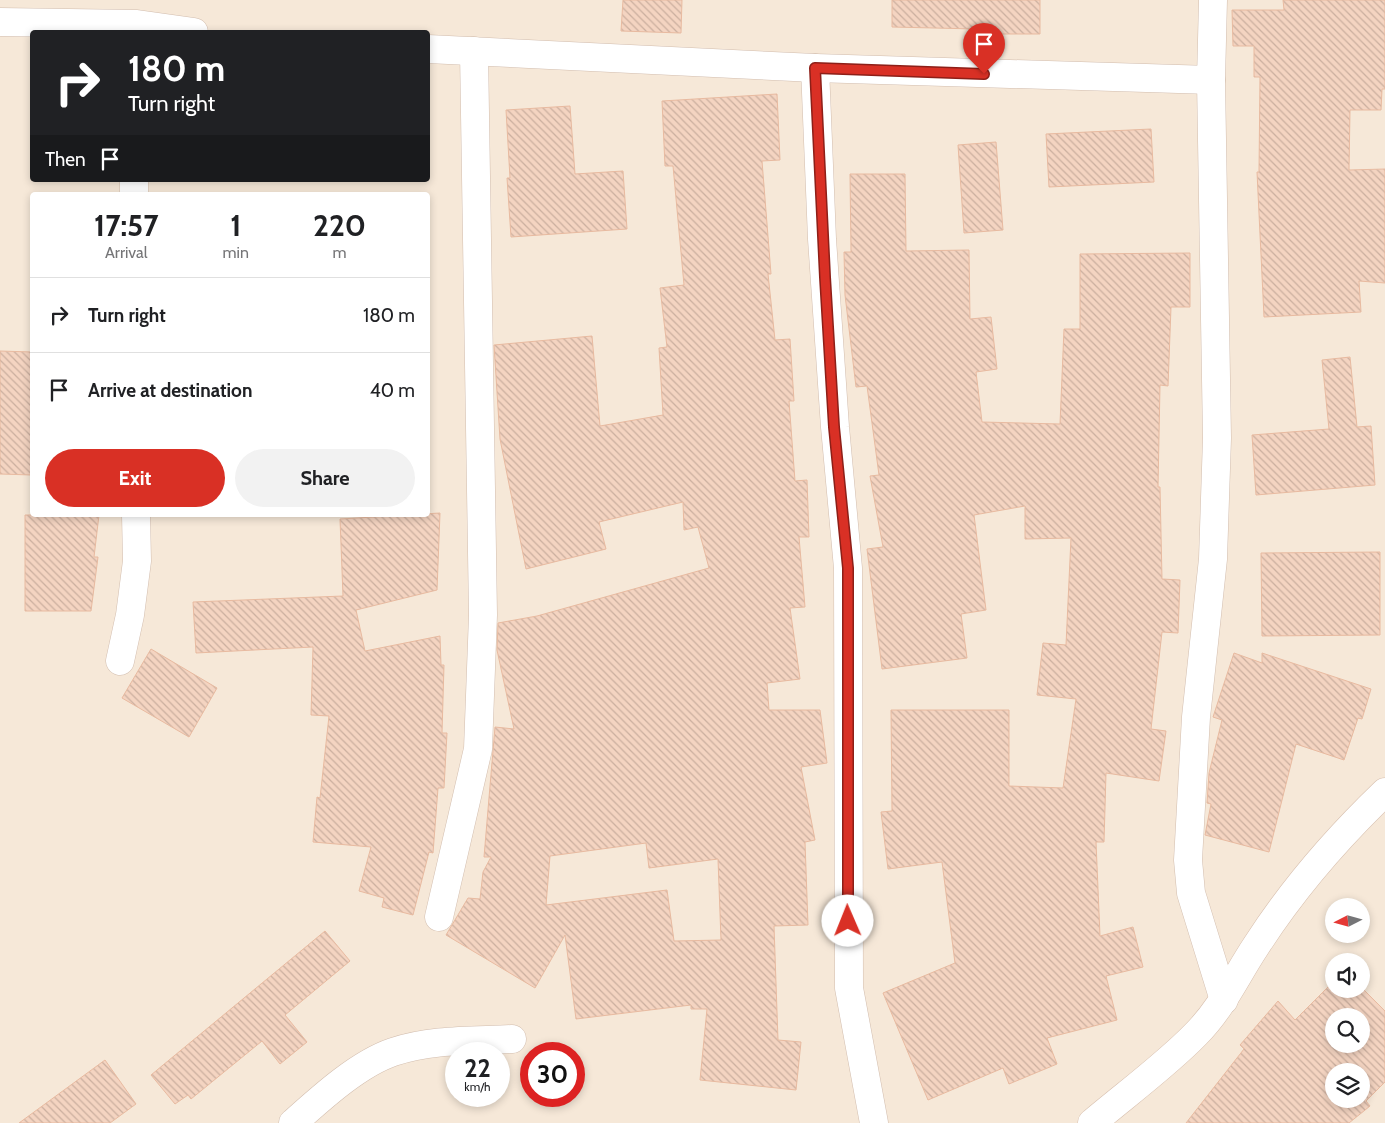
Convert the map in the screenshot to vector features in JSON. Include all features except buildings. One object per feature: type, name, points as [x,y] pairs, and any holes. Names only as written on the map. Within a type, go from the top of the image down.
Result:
[{"type":"street","points":[[1213,0],[1210,80],[1217,438],[1213,559],[1196,717],[1188,860],[1191,893],[1224,1000]]},
{"type":"street","points":[[0,22],[166,30]]},
{"type":"street","points":[[430,49],[815,68],[1210,80]]},
{"type":"street","points":[[438,917],[478,749],[481,688],[483,615],[474,52]]},
{"type":"street","points":[[815,68],[834,427],[848,568],[849,988],[874,1123]]},
{"type":"street","points":[[120,661],[130,615],[137,561],[136,517]]},
{"type":"street","points":[[1092,1123],[1196,1034],[1224,1000],[1255,946],[1288,901],[1349,826],[1385,792]]},
{"type":"street","points":[[294,1123],[357,1072],[393,1052],[432,1043],[512,1039]]},
{"type":"shaded area","points":[[0,0],[1385,0],[1385,1123],[0,1123]]},
{"type":"route","points":[[848,921],[848,568],[834,427],[822,239],[815,68],[984,74]]}]
